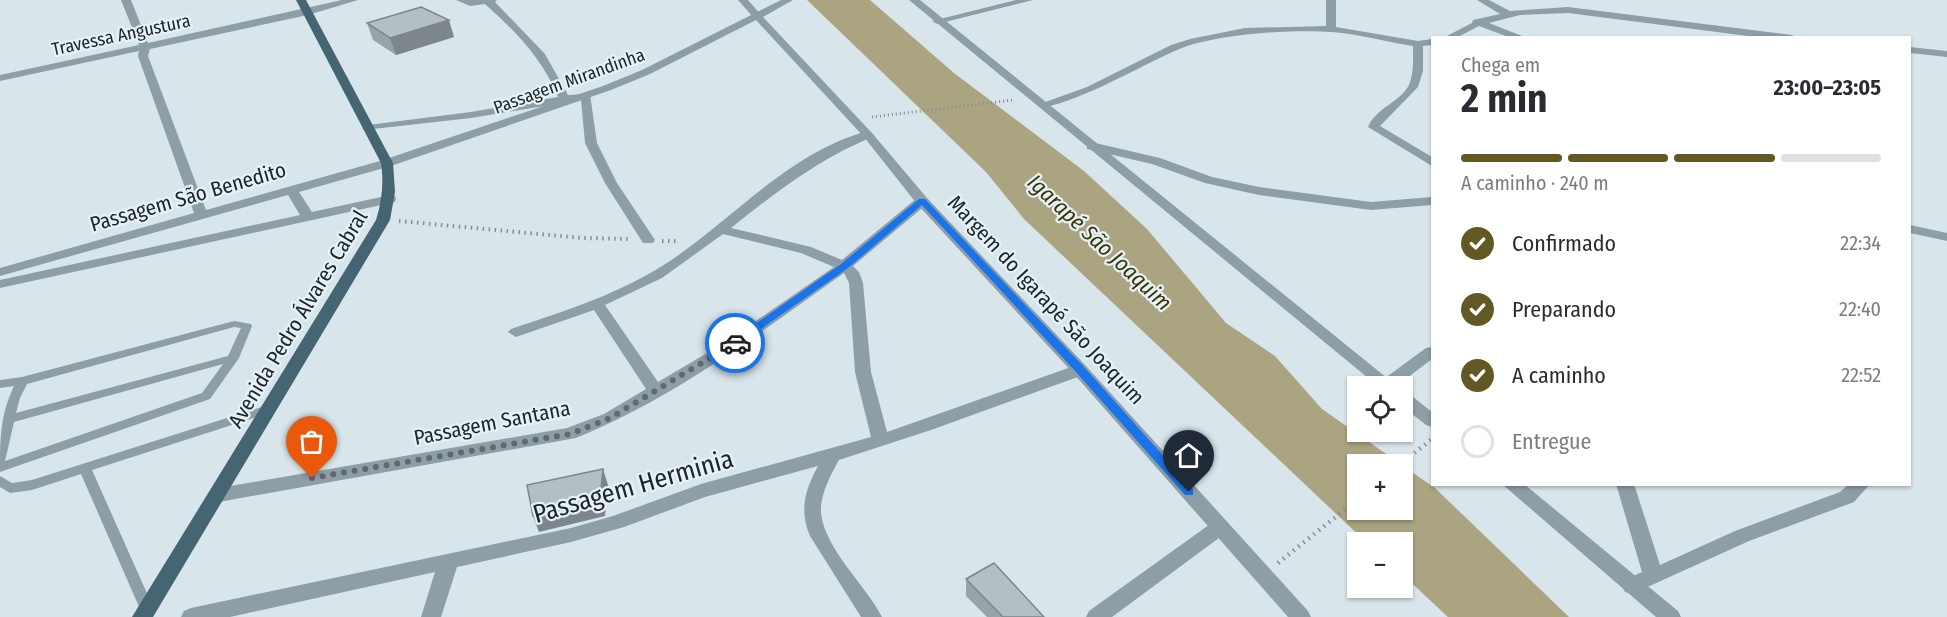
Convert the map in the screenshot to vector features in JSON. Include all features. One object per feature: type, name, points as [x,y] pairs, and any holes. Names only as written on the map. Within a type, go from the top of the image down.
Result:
[{"type":"main road","name":"Avenida Pedro Álvares Cabral","points":[[145,613],[219,495],[268,409],[383,220],[390,199],[391,184],[387,163],[304,6]]},
{"type":"street","points":[[126,0],[145,47],[143,56],[201,215]]},
{"type":"street","name":"Travessa Angustura","points":[[0,78],[145,47],[304,6],[353,0]]},
{"type":"street","points":[[461,0],[470,3],[490,1],[536,46],[555,74],[564,99]]},
{"type":"street","name":"Margem do Igarapé São Joaquim","points":[[743,0],[868,135],[922,201],[1080,370],[1300,617]]},
{"type":"street","name":"Passagem Mirandinha","points":[[387,163],[586,96],[646,72],[788,0]]},
{"type":"street","points":[[914,0],[1090,146],[1376,376]]},
{"type":"street","points":[[937,21],[1028,0]]},
{"type":"street","points":[[1331,0],[1331,29]]},
{"type":"street","points":[[1482,0],[1508,14]]},
{"type":"street","points":[[1562,0],[1568,10]]},
{"type":"street","points":[[1452,36],[1476,22],[1508,14],[1568,10],[1776,36]]},
{"type":"street","points":[[1476,22],[1516,36]]},
{"type":"street","points":[[1043,105],[1091,89],[1148,59],[1194,40],[1271,29],[1331,29],[1418,44],[1431,42]]},
{"type":"street","points":[[1418,44],[1419,63],[1414,85],[1402,100],[1376,120],[1374,127],[1431,161]]},
{"type":"street","points":[[1911,50],[1947,54]]},
{"type":"street","points":[[368,128],[471,115],[586,96],[591,143],[611,183],[648,240]]},
{"type":"street","points":[[516,332],[597,304],[660,273],[824,154],[868,135]]},
{"type":"street","points":[[1090,146],[1156,161],[1235,186],[1305,199],[1371,206],[1431,201]]},
{"type":"street","name":"Passagem São Benedito","points":[[0,272],[387,163]]},
{"type":"street","points":[[292,190],[308,216]]},
{"type":"street","name":"Passagem São Benedito","points":[[0,284],[390,199]]},
{"type":"street","name":"Passagem Santana","points":[[219,495],[570,434],[610,418],[730,346],[844,266],[922,201]]},
{"type":"street","points":[[719,229],[806,250],[844,266],[852,272],[856,283],[863,372],[881,441]]},
{"type":"street","points":[[1911,229],[1947,237]]},
{"type":"street","points":[[597,304],[656,391]]},
{"type":"street","points":[[1401,376],[1431,353]]},
{"type":"street","name":"Passagem Herminia","points":[[190,617],[571,535],[617,522],[701,491],[881,441],[1080,370]]},
{"type":"street","points":[[1413,406],[1431,420]]},
{"type":"street","points":[[832,456],[821,477],[811,514],[818,533],[872,617]]},
{"type":"street","points":[[1513,486],[1671,617]]},
{"type":"street","points":[[1626,486],[1653,575]]},
{"type":"street","points":[[1632,586],[1742,536],[1847,497],[1860,486]]},
{"type":"street","points":[[1096,617],[1220,527]]},
{"type":"street","points":[[431,617],[449,560]]},
{"type":"lane","points":[[0,384],[22,381],[234,324],[247,326],[233,358],[206,396],[0,467]]},
{"type":"lane","points":[[9,419],[233,358]]},
{"type":"lane","points":[[0,458],[9,419],[22,381]]},
{"type":"lane","points":[[0,481],[10,488],[32,485],[268,409]]},
{"type":"lane","points":[[85,468],[145,613]]},
{"type":"path","points":[[853,119],[994,102]]},
{"type":"path","points":[[383,220],[582,238],[667,241],[706,239]]},
{"type":"path","points":[[1413,454],[1431,441]]},
{"type":"path","points":[[1263,575],[1347,508]]},
{"type":"water","name":"Igarapé São Joaquim","points":[[807,0],[870,0],[954,73],[1084,171],[1147,229],[1226,323],[1275,356],[1322,409],[1347,426],[1347,442],[1369,442],[1386,454],[1347,454],[1347,520],[1413,520],[1413,473],[1435,488],[1569,617],[1448,617],[1413,584],[1413,532],[1355,532],[1024,219],[986,172]]},
{"type":"building","points":[[421,7],[449,20],[390,38],[367,23]]},
{"type":"building","points":[[603,469],[600,500],[533,516],[527,485]]},
{"type":"building","points":[[994,563],[1044,617],[1003,617],[966,579]]},
{"type":"way so far","points":[[312,478],[570,434],[610,418],[735,343]]},
{"type":"route","points":[[735,343],[844,266],[922,201],[1080,370],[1189,492]]}]
